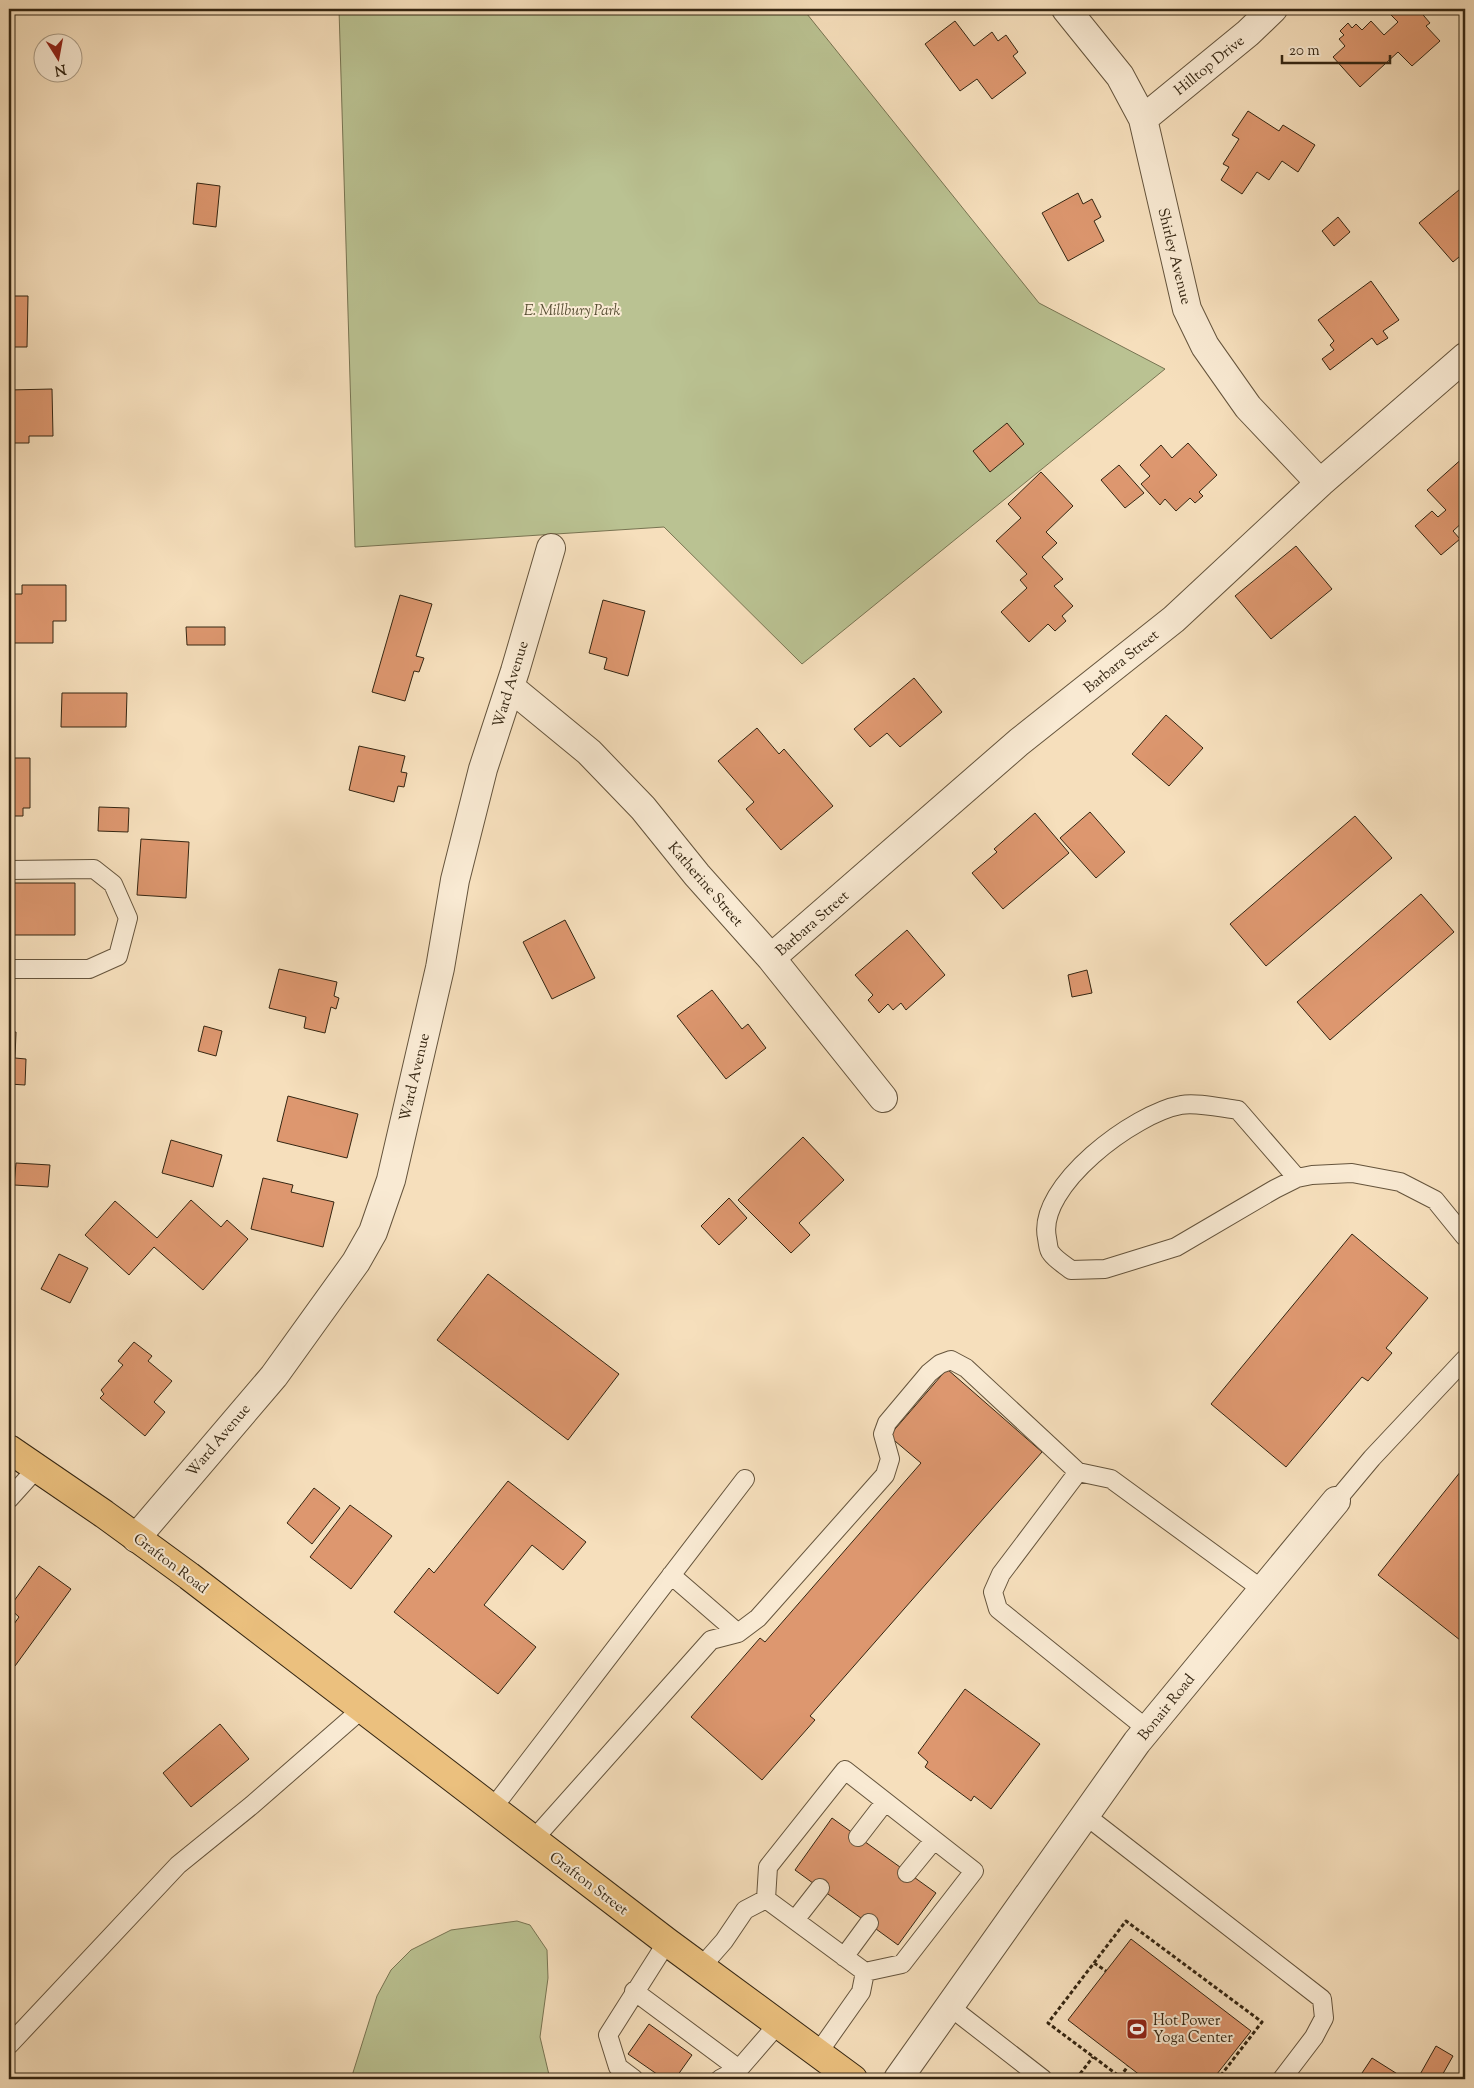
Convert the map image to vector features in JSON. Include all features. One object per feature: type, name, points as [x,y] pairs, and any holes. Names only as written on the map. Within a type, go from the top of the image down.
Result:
[{"type":"highway","name":"Grafton Road","points":[[9,1449],[136,1538],[328,1683]]},
{"type":"highway","name":"Grafton Street","points":[[328,1683],[667,1942],[853,2079]]},
{"type":"street","name":"Shirley Avenue","points":[[1066,9],[1120,76],[1143,119],[1187,309],[1206,346],[1248,407],[1320,483]]},
{"type":"street","name":"Hilltop Drive","points":[[1143,119],[1248,33],[1273,9]]},
{"type":"street","name":"Barbara Street","points":[[771,958],[1019,742],[1174,618],[1320,483],[1465,357]]},
{"type":"street","name":"Ward Avenue","points":[[136,1538],[274,1376],[356,1262],[373,1232],[392,1180],[440,968],[462,852],[484,768],[551,548]]},
{"type":"street","name":"Katherine Street","points":[[510,687],[589,752],[643,808],[697,875],[771,958],[884,1098]]},
{"type":"street","name":"Bonair Road","points":[[898,2079],[1147,1729],[1336,1501]]},
{"type":"lane","points":[[9,870],[94,869],[113,884],[128,918],[118,956],[90,969],[9,969]]},
{"type":"lane","points":[[1297,1178],[1238,1110],[1181,1105],[1136,1124],[1100,1149],[1066,1182],[1050,1207],[1045,1229],[1050,1252],[1071,1270],[1105,1269],[1176,1247],[1297,1178],[1352,1173],[1400,1182],[1435,1200],[1465,1237]]},
{"type":"lane","name":"Bonair Road","points":[[1336,1501],[1372,1458],[1465,1359]]},
{"type":"lane","points":[[533,1840],[711,1640],[738,1633],[758,1618],[885,1475],[890,1458],[883,1434],[887,1423],[929,1373],[940,1364],[951,1360],[966,1368],[1078,1472],[1111,1479],[1263,1590]]},
{"type":"lane","points":[[9,1499],[37,1468]]},
{"type":"lane","points":[[1078,1472],[1001,1574],[993,1592],[998,1609],[1147,1729]]},
{"type":"lane","points":[[492,1809],[745,1479]]},
{"type":"lane","points":[[671,1575],[738,1633]]},
{"type":"lane","points":[[9,2045],[178,1865],[362,1710]]},
{"type":"lane","points":[[845,1770],[974,1871],[902,1964],[865,1972],[766,1900],[768,1867],[845,1770]]},
{"type":"lane","points":[[858,1837],[885,1802]]},
{"type":"lane","points":[[1085,1815],[1322,1999],[1324,2018],[1314,2037],[1282,2079]]},
{"type":"lane","points":[[907,1873],[934,1840]]},
{"type":"lane","points":[[795,1920],[820,1888]]},
{"type":"lane","points":[[702,1966],[724,1941],[746,1910],[766,1900]]},
{"type":"lane","points":[[844,1956],[869,1923]]},
{"type":"lane","points":[[634,2079],[618,2067],[608,2035],[634,1991],[667,1942]]},
{"type":"lane","points":[[818,2053],[861,1992],[865,1972]]},
{"type":"lane","points":[[634,1991],[739,2069]]},
{"type":"lane","points":[[949,2006],[1043,2079]]},
{"type":"lane","points":[[720,2079],[739,2069],[778,2024]]},
{"type":"path","points":[[1128,2066],[1122,2078],[1048,2023],[1126,1920],[1262,2022],[1218,2079]]},
{"type":"path","points":[[1094,1963],[1106,1971]]},
{"type":"path","points":[[1076,2079],[1093,2057]]},
{"type":"green space","name":"E. Millbury Park","points":[[339,9],[803,9],[1039,303],[1165,369],[802,664],[664,527],[355,547]]},
{"type":"green space","points":[[517,1921],[530,1925],[547,1950],[548,1978],[540,2037],[550,2079],[351,2079],[377,1996],[391,1970],[411,1950],[451,1930]]},
{"type":"building","points":[[1392,9],[1418,9],[1430,23],[1426,26],[1440,41],[1412,66],[1398,52],[1360,87],[1333,57],[1345,46],[1339,39],[1344,35],[1340,31],[1348,23],[1352,28],[1356,24],[1362,30],[1371,21],[1384,35],[1398,22],[1388,12]]},
{"type":"building","points":[[955,21],[974,46],[992,32],[998,41],[1006,35],[1018,52],[1013,56],[1026,73],[992,99],[977,79],[960,91],[925,44]]},
{"type":"building","points":[[1248,111],[1279,131],[1283,125],[1315,145],[1298,172],[1282,161],[1269,180],[1257,172],[1242,194],[1221,180],[1229,167],[1223,164],[1239,139],[1232,135]]},
{"type":"building","points":[[197,183],[220,186],[216,227],[193,224]]},
{"type":"building","points":[[1465,185],[1465,252],[1453,262],[1419,223]]},
{"type":"building","points":[[1078,193],[1083,204],[1092,199],[1101,217],[1094,221],[1104,241],[1068,261],[1042,213]]},
{"type":"building","points":[[1338,217],[1350,232],[1334,246],[1322,231]]},
{"type":"building","points":[[1371,281],[1399,320],[1383,331],[1388,338],[1377,345],[1372,338],[1330,370],[1322,359],[1334,350],[1330,345],[1334,341],[1318,320]]},
{"type":"building","points":[[9,296],[28,296],[27,347],[9,347]]},
{"type":"building","points":[[52,389],[53,436],[29,436],[29,443],[9,443],[9,390]]},
{"type":"building","points":[[1007,423],[1024,444],[990,472],[973,451]]},
{"type":"building","points":[[1188,443],[1217,475],[1199,492],[1203,496],[1195,503],[1190,498],[1176,511],[1165,499],[1160,505],[1141,484],[1150,476],[1140,465],[1161,445],[1172,458]]},
{"type":"building","points":[[1465,456],[1465,520],[1453,531],[1460,539],[1441,555],[1415,526],[1432,511],[1438,517],[1446,510],[1427,490]]},
{"type":"building","points":[[1119,465],[1144,493],[1125,508],[1101,480]]},
{"type":"building","points":[[1041,472],[1073,506],[1046,532],[1057,543],[1042,557],[1063,579],[1054,586],[1073,606],[1062,616],[1066,621],[1055,631],[1048,624],[1029,642],[1001,612],[1027,588],[1020,580],[1027,574],[996,541],[1021,518],[1008,504]]},
{"type":"building","points":[[1296,546],[1332,589],[1271,639],[1235,596]]},
{"type":"building","points":[[22,585],[66,585],[66,621],[53,621],[53,643],[9,643],[9,594],[22,594]]},
{"type":"building","points":[[400,595],[432,604],[416,656],[424,658],[419,672],[414,671],[405,701],[372,692]]},
{"type":"building","points":[[603,600],[645,611],[628,676],[604,669],[607,658],[589,653]]},
{"type":"building","points":[[186,627],[225,627],[225,645],[187,645]]},
{"type":"building","points":[[914,678],[942,712],[900,747],[887,733],[870,747],[854,729]]},
{"type":"building","points":[[62,693],[127,693],[126,727],[61,727]]},
{"type":"building","points":[[1166,715],[1203,748],[1169,786],[1132,754]]},
{"type":"building","points":[[757,728],[779,754],[784,749],[833,806],[781,850],[746,809],[754,802],[718,761]]},
{"type":"building","points":[[359,746],[405,756],[401,772],[407,773],[404,787],[398,786],[394,802],[349,790]]},
{"type":"building","points":[[9,758],[30,758],[30,808],[23,808],[23,816],[9,816]]},
{"type":"building","points":[[99,807],[129,808],[128,832],[98,831]]},
{"type":"building","points":[[1090,812],[1125,852],[1096,878],[1060,838]]},
{"type":"building","points":[[1035,813],[1069,853],[1003,909],[972,873],[997,852],[994,849]]},
{"type":"building","points":[[1355,816],[1392,858],[1266,966],[1230,924]]},
{"type":"building","points":[[141,839],[189,842],[186,898],[137,895]]},
{"type":"building","points":[[9,883],[75,883],[75,935],[9,935]]},
{"type":"building","points":[[1421,894],[1454,932],[1330,1040],[1297,1002]]},
{"type":"building","points":[[565,920],[595,978],[552,999],[523,942]]},
{"type":"building","points":[[907,930],[945,975],[906,1010],[901,1003],[893,1010],[888,1004],[879,1013],[868,1000],[873,995],[855,975]]},
{"type":"building","points":[[279,969],[337,982],[334,996],[339,998],[336,1009],[331,1007],[325,1033],[304,1028],[306,1017],[269,1008]]},
{"type":"building","points":[[1087,970],[1092,993],[1072,997],[1068,975]]},
{"type":"building","points":[[712,990],[742,1029],[748,1024],[766,1048],[726,1079],[677,1016]]},
{"type":"building","points":[[204,1026],[222,1031],[216,1056],[198,1051]]},
{"type":"building","points":[[9,1032],[16,1032],[15,1058],[26,1059],[25,1085],[9,1084]]},
{"type":"building","points":[[288,1096],[358,1114],[347,1158],[277,1141]]},
{"type":"building","points":[[803,1137],[844,1180],[799,1223],[810,1235],[791,1253],[738,1200]]},
{"type":"building","points":[[171,1140],[222,1155],[213,1187],[162,1173]]},
{"type":"building","points":[[16,1163],[50,1165],[48,1187],[14,1185]]},
{"type":"building","points":[[263,1178],[293,1185],[291,1192],[334,1202],[323,1247],[251,1229]]},
{"type":"building","points":[[729,1198],[747,1218],[719,1245],[701,1226]]},
{"type":"building","points":[[191,1200],[221,1227],[227,1220],[248,1239],[203,1290],[154,1247],[129,1275],[85,1235],[115,1201],[157,1238]]},
{"type":"building","points":[[1352,1234],[1428,1298],[1386,1348],[1392,1353],[1368,1381],[1362,1377],[1286,1467],[1211,1404]]},
{"type":"building","points":[[59,1254],[88,1268],[70,1303],[41,1289]]},
{"type":"building","points":[[488,1274],[619,1374],[568,1440],[437,1340]]},
{"type":"building","points":[[134,1342],[152,1356],[148,1361],[172,1381],[154,1402],[165,1412],[145,1436],[100,1398],[104,1394],[101,1390],[123,1365],[118,1361]]},
{"type":"building","points":[[947,1369],[1042,1452],[810,1716],[815,1720],[762,1780],[691,1717],[760,1638],[765,1642],[921,1463],[889,1436]]},
{"type":"building","points":[[1465,1466],[1465,1644],[1378,1575]]},
{"type":"building","points":[[508,1481],[586,1542],[563,1570],[532,1545],[484,1605],[536,1647],[498,1694],[394,1612],[429,1568],[434,1573]]},
{"type":"building","points":[[314,1488],[340,1508],[312,1544],[287,1523]]},
{"type":"building","points":[[350,1505],[392,1536],[351,1589],[310,1557]]},
{"type":"building","points":[[39,1566],[71,1589],[15,1666],[9,1661],[9,1631],[19,1617],[9,1608]]},
{"type":"building","points":[[965,1689],[1040,1744],[991,1809],[974,1796],[971,1801],[925,1767],[928,1762],[918,1753]]},
{"type":"building","points":[[220,1724],[249,1759],[191,1807],[163,1773]]},
{"type":"building","points":[[832,1818],[936,1893],[898,1945],[795,1870]]},
{"type":"building","points":[[1131,1939],[1251,2031],[1213,2079],[1145,2079],[1068,2020]]},
{"type":"building","points":[[649,2024],[692,2055],[675,2079],[664,2079],[628,2054]]},
{"type":"building","points":[[1436,2046],[1453,2056],[1440,2079],[1418,2078]]},
{"type":"building","points":[[1372,2058],[1399,2075],[1396,2079],[1358,2079]]},
{"type":"place","name":"Hot Power Yoga Center","points":[[1137,2029]]}]
